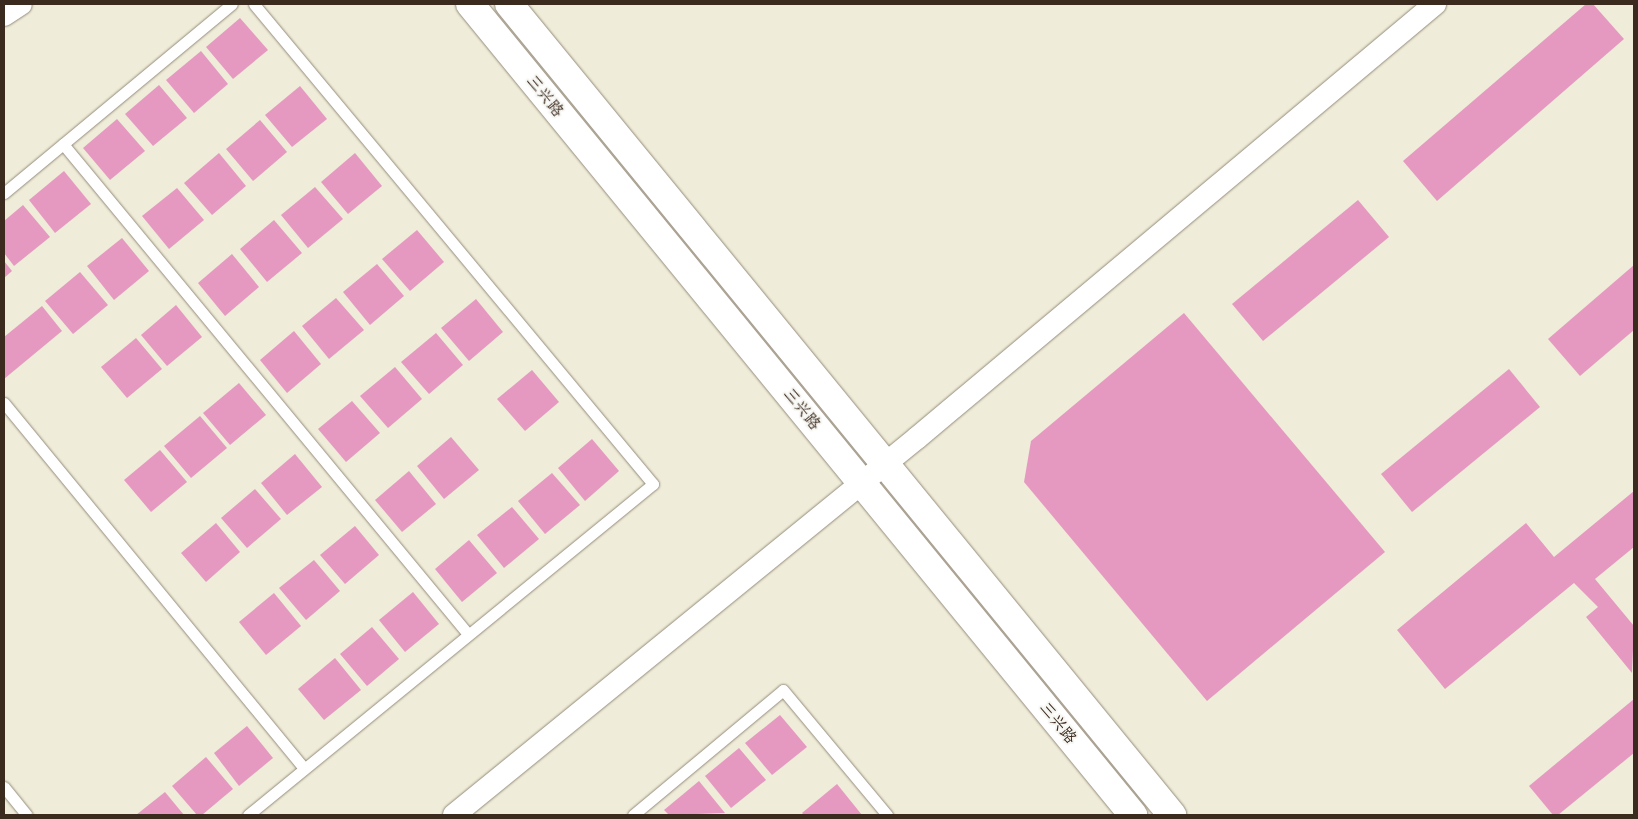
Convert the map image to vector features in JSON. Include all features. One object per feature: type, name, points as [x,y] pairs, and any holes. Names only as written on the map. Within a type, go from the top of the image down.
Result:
[{"type":"street","points":[[4,15],[21,4]]},
{"type":"street","name":"三兴路","points":[[470,4],[1133,815]]},
{"type":"street","name":"三兴路","points":[[510,4],[1172,815]]},
{"type":"street","points":[[454,815],[885,464],[1435,4]]},
{"type":"lane","points":[[4,193],[232,4]]},
{"type":"lane","points":[[248,815],[653,484],[254,4]]},
{"type":"lane","points":[[63,144],[468,634]]},
{"type":"lane","points":[[4,403],[304,768]]},
{"type":"lane","points":[[633,815],[646,811],[783,690],[887,815]]},
{"type":"lane","points":[[4,787],[27,815]]},
{"type":"building","points":[[1586,4],[1593,4],[1624,39],[1437,201],[1403,161]]},
{"type":"building","points":[[240,18],[268,50],[233,79],[206,47]]},
{"type":"building","points":[[201,51],[228,84],[194,113],[166,80]]},
{"type":"building","points":[[159,85],[187,118],[153,146],[125,114]]},
{"type":"building","points":[[300,86],[327,119],[292,147],[265,115]]},
{"type":"building","points":[[117,119],[145,151],[110,180],[83,148]]},
{"type":"building","points":[[260,120],[287,152],[253,181],[226,149]]},
{"type":"building","points":[[219,153],[246,186],[212,215],[184,183]]},
{"type":"building","points":[[355,153],[382,186],[348,214],[321,182]]},
{"type":"building","points":[[64,171],[91,204],[55,233],[29,200]]},
{"type":"building","points":[[315,187],[343,219],[308,248],[281,215]]},
{"type":"building","points":[[177,188],[204,220],[169,249],[142,216]]},
{"type":"building","points":[[1358,200],[1389,237],[1263,341],[1232,304]]},
{"type":"building","points":[[23,205],[50,237],[14,266],[4,253],[4,221]]},
{"type":"building","points":[[274,220],[302,253],[267,282],[240,249]]},
{"type":"building","points":[[417,230],[444,262],[410,291],[382,259]]},
{"type":"building","points":[[122,238],[149,271],[114,300],[87,266]]},
{"type":"building","points":[[232,254],[259,287],[225,316],[198,283]]},
{"type":"building","points":[[4,261],[12,271],[4,278]]},
{"type":"building","points":[[377,264],[404,296],[370,325],[343,292]]},
{"type":"building","points":[[1634,265],[1634,330],[1580,376],[1548,339]]},
{"type":"building","points":[[80,272],[108,305],[73,334],[45,301]]},
{"type":"building","points":[[336,298],[364,330],[329,359],[302,326]]},
{"type":"building","points":[[476,299],[503,332],[469,361],[441,328]]},
{"type":"building","points":[[176,305],[202,337],[167,366],[141,335]]},
{"type":"building","points":[[42,306],[62,331],[4,379],[4,337]]},
{"type":"building","points":[[1184,313],[1385,552],[1207,701],[1024,482],[1031,441]]},
{"type":"building","points":[[294,331],[321,364],[287,393],[260,360]]},
{"type":"building","points":[[436,333],[463,365],[429,394],[401,362]]},
{"type":"building","points":[[136,338],[162,369],[127,398],[101,367]]},
{"type":"building","points":[[395,367],[422,399],[388,428],[360,396]]},
{"type":"building","points":[[1509,369],[1540,407],[1412,512],[1381,474]]},
{"type":"building","points":[[532,370],[559,402],[525,431],[497,399]]},
{"type":"building","points":[[239,383],[266,415],[230,445],[203,413]]},
{"type":"building","points":[[352,401],[380,433],[346,462],[318,429]]},
{"type":"building","points":[[200,416],[227,448],[191,478],[164,446]]},
{"type":"building","points":[[451,437],[479,470],[444,499],[417,466]]},
{"type":"building","points":[[592,439],[619,471],[585,501],[558,468]]},
{"type":"building","points":[[160,450],[187,482],[151,512],[124,480]]},
{"type":"building","points":[[295,454],[322,487],[287,515],[261,483]]},
{"type":"building","points":[[409,471],[436,504],[402,532],[375,500]]},
{"type":"building","points":[[552,473],[580,505],[545,534],[518,501]]},
{"type":"building","points":[[255,489],[281,519],[247,548],[221,518]]},
{"type":"building","points":[[1634,491],[1634,547],[1595,579],[1634,626],[1632,673],[1586,617],[1598,607],[1574,583],[1445,689],[1397,630],[1526,523],[1554,557]]},
{"type":"building","points":[[512,507],[539,539],[504,568],[477,535]]},
{"type":"building","points":[[216,523],[240,552],[206,582],[181,553]]},
{"type":"building","points":[[355,526],[379,555],[345,584],[320,555]]},
{"type":"building","points":[[469,540],[497,573],[462,602],[435,569]]},
{"type":"building","points":[[314,560],[340,591],[306,620],[279,588]]},
{"type":"building","points":[[413,592],[439,624],[405,652],[379,620]]},
{"type":"building","points":[[274,593],[301,626],[266,655],[239,622]]},
{"type":"building","points":[[372,627],[399,659],[367,686],[340,654]]},
{"type":"building","points":[[335,658],[361,690],[324,720],[298,689]]},
{"type":"building","points":[[1634,699],[1634,753],[1558,815],[1553,815],[1529,786]]},
{"type":"building","points":[[780,715],[807,747],[772,775],[745,743]]},
{"type":"building","points":[[247,726],[273,758],[239,786],[214,753]]},
{"type":"building","points":[[739,748],[766,780],[731,808],[705,776]]},
{"type":"building","points":[[206,757],[233,789],[202,815],[197,815],[172,786]]},
{"type":"building","points":[[699,781],[725,813],[669,815],[664,810]]},
{"type":"building","points":[[837,784],[862,815],[804,815],[802,813]]},
{"type":"building","points":[[165,792],[184,815],[136,815]]}]
